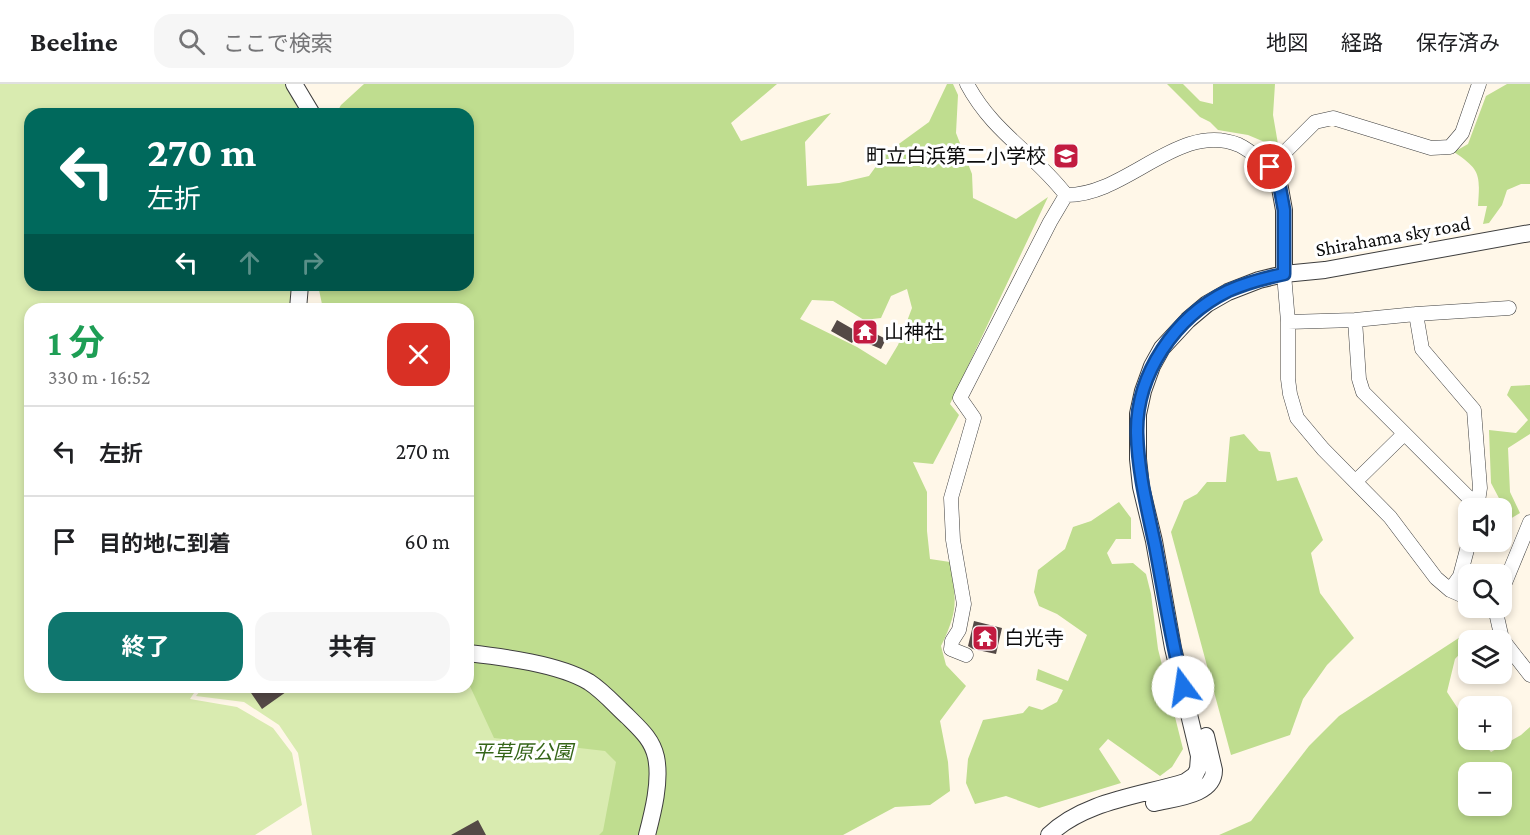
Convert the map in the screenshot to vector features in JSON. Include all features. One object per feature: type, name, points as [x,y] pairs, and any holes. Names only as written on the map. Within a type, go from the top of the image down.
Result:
[{"type":"street","points":[[294,84],[308,108]]},
{"type":"street","points":[[967,84],[986,114],[1066,195],[1077,195],[1107,187],[1180,147],[1198,142],[1213,141],[1239,145],[1270,167],[1280,188],[1284,210],[1288,379],[1298,418],[1323,450],[1390,517],[1436,578],[1458,594]]},
{"type":"street","points":[[1270,167],[1315,122],[1333,118],[1431,148],[1450,147],[1462,133],[1479,84]]},
{"type":"street","points":[[966,655],[951,650],[952,641],[959,630],[964,604],[953,540],[951,498],[974,418],[960,398],[1066,195]]},
{"type":"street","name":"Shirahama sky road","points":[[1049,835],[1061,825],[1086,811],[1185,782],[1195,775],[1198,769],[1197,746],[1173,648],[1142,487],[1137,432],[1143,391],[1152,366],[1162,348],[1207,304],[1228,291],[1259,280],[1530,233]]},
{"type":"street","points":[[1288,322],[1355,320],[1509,308]]},
{"type":"street","points":[[1416,314],[1422,350],[1474,410],[1480,488],[1478,498]]},
{"type":"street","points":[[1355,320],[1359,379],[1363,392],[1467,498]]},
{"type":"street","points":[[1356,482],[1404,434]]},
{"type":"street","points":[[1512,566],[1530,522]]},
{"type":"street","name":"Shirahama sky road","points":[[1063,835],[1105,814],[1195,792],[1209,784],[1214,775],[1167,580],[1154,541]]},
{"type":"street","points":[[1450,590],[1460,576],[1466,552]]},
{"type":"street","points":[[1496,618],[1502,639],[1530,675]]},
{"type":"street","points":[[474,654],[537,664],[565,671],[589,682],[647,736],[656,759],[651,818],[647,835]]},
{"type":"green space","points":[[0,84],[288,84],[301,108],[24,108],[24,291],[294,291],[293,303],[24,303],[24,693],[194,693],[190,699],[237,707],[273,728],[292,753],[302,805],[255,835],[0,835]]},
{"type":"green space","points":[[364,84],[777,84],[731,123],[741,141],[831,113],[805,142],[807,186],[839,183],[869,176],[885,154],[929,122],[947,84],[953,84],[958,95],[956,133],[972,174],[973,198],[1016,219],[1048,197],[950,404],[959,415],[933,464],[913,462],[927,492],[930,559],[950,562],[952,575],[955,596],[953,613],[941,646],[946,665],[966,686],[940,721],[948,762],[950,791],[930,805],[895,807],[843,835],[599,835],[603,831],[616,762],[605,751],[494,738],[473,693],[474,303],[322,303],[319,291],[474,291],[474,108],[339,108]],"holes":[[[907,289],[912,308],[898,345],[886,365],[857,347],[800,319],[812,300],[833,301],[864,320],[881,318],[891,296]]]},
{"type":"green space","points":[[1167,84],[1183,84],[1200,101],[1213,104],[1213,84],[1275,84],[1273,115],[1278,144],[1267,143],[1248,135],[1218,130],[1210,122],[1200,117]]},
{"type":"green space","points":[[1507,84],[1530,84],[1530,184],[1521,184],[1507,190],[1502,205],[1489,223],[1483,224],[1487,206],[1478,206],[1477,174],[1454,152],[1468,144],[1486,96]]},
{"type":"green space","points":[[1530,385],[1530,434],[1508,448],[1510,492],[1520,513],[1512,518],[1512,498],[1499,498],[1491,483],[1489,430],[1516,433],[1528,420],[1507,395],[1511,386]]},
{"type":"green space","points":[[1244,434],[1259,451],[1270,452],[1277,481],[1297,477],[1323,540],[1311,553],[1320,593],[1354,638],[1327,665],[1303,699],[1290,735],[1231,755],[1171,532],[1184,501],[1197,494],[1207,482],[1226,482],[1230,437]]},
{"type":"green space","points":[[1119,502],[1131,518],[1131,539],[1116,539],[1107,553],[1112,564],[1133,563],[1146,574],[1158,649],[1183,749],[1172,767],[1160,776],[1108,739],[1099,749],[1121,783],[1039,808],[1006,796],[975,804],[966,783],[968,759],[983,720],[1023,713],[1029,706],[1042,710],[1057,702],[1063,690],[1036,680],[1038,669],[1068,681],[1087,635],[1057,614],[1039,606],[1034,592],[1038,570],[1065,549],[1073,527],[1091,521]]},
{"type":"green space","points":[[1458,638],[1458,656],[1455,659],[1447,692],[1458,709],[1458,750],[1489,750],[1491,752],[1512,750],[1512,740],[1530,727],[1530,835],[1219,835],[1251,821],[1309,746],[1339,716]]},
{"type":"green space","name":"平草原公園","points":[[474,663],[638,734],[636,835],[312,835],[298,753],[279,725],[244,702],[196,696],[198,693],[474,693]]},
{"type":"building","points":[[837,320],[858,332],[852,343],[831,331]]},
{"type":"building","points":[[874,333],[886,339],[881,349],[869,344]]},
{"type":"building","name":"白光寺","points":[[974,621],[1002,628],[996,654],[968,646]]},
{"type":"building","points":[[251,693],[285,693],[262,709]]},
{"type":"building","points":[[478,820],[486,835],[451,835]]},
{"type":"place","name":"町立白浜第二小学校","points":[[1066,156]]},
{"type":"place","name":"山神社","points":[[865,332]]},
{"type":"place","name":"白光寺","points":[[985,638]]},
{"type":"route","points":[[1183,687],[1173,648],[1142,487],[1138,459],[1138,414],[1152,366],[1162,348],[1188,320],[1207,304],[1228,291],[1284,274],[1284,210],[1280,188],[1270,167]]}]
